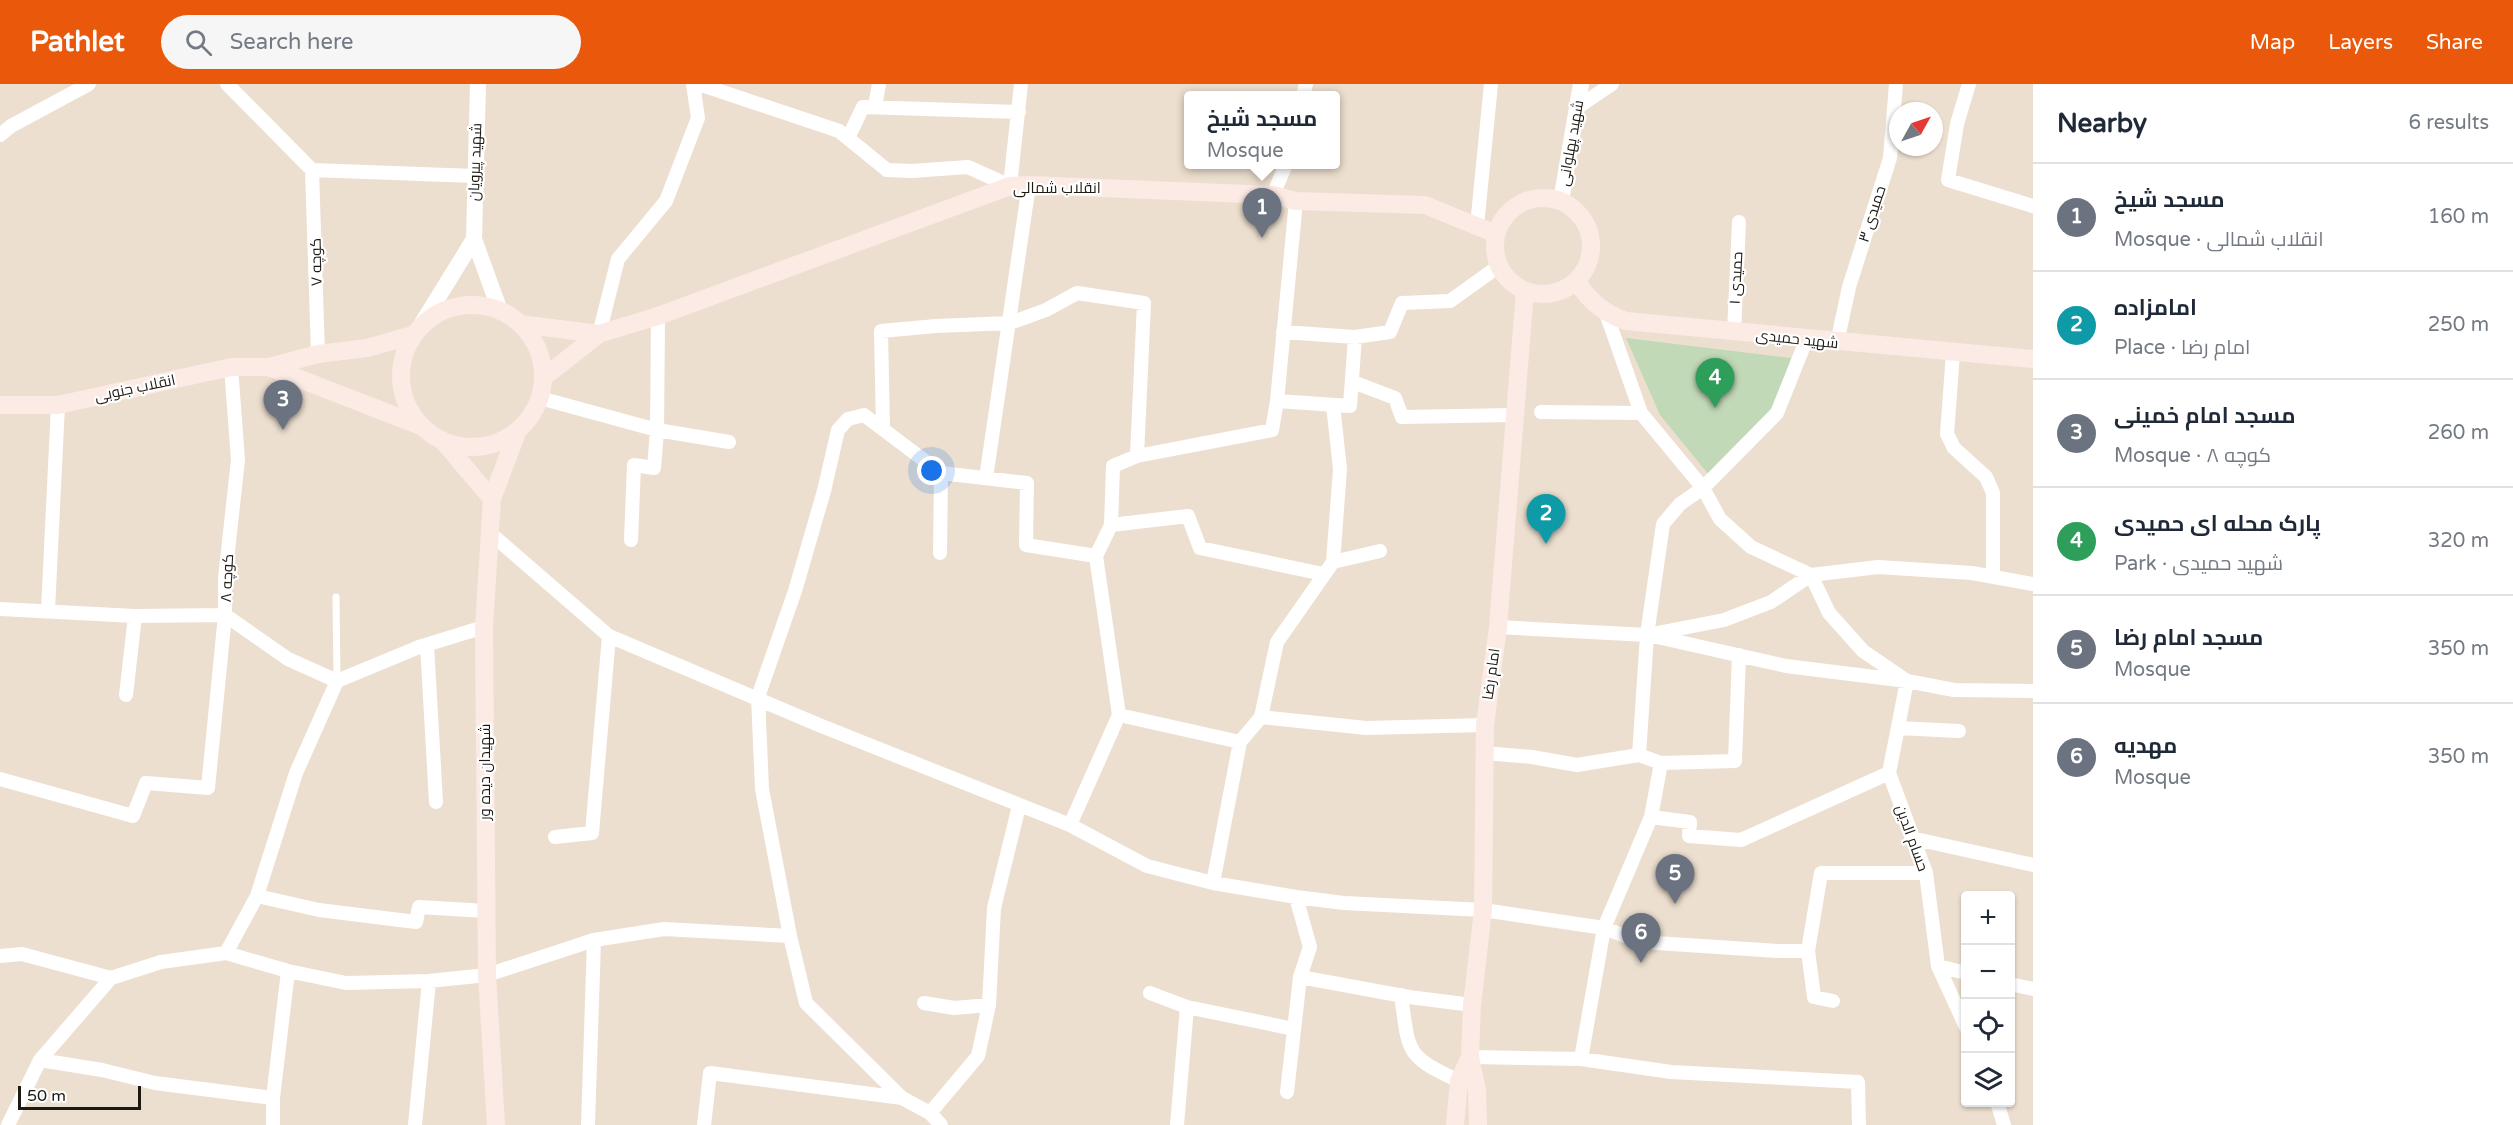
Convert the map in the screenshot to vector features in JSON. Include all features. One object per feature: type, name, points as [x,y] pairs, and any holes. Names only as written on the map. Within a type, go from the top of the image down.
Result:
[{"type":"main road","name":"انقلاب شمالی","points":[[599,334],[658,316],[1010,186],[1273,195],[1296,201],[1425,205],[1496,234]]},
{"type":"main road","points":[[1535,198],[1561,201],[1579,213],[1588,226],[1592,242],[1591,258],[1584,273],[1568,288],[1550,294],[1524,291],[1512,283],[1499,266],[1495,246],[1496,234],[1508,211],[1520,203],[1535,198]]},
{"type":"main road","name":"شهید حمیدی","points":[[1577,282],[1587,297],[1606,313],[1626,321],[1734,333],[1808,338],[1837,343],[2033,359]]},
{"type":"main road","name":"امام رضا","points":[[1478,1125],[1477,1090],[1470,1058],[1483,910],[1485,725],[1498,627],[1524,291]]},
{"type":"main road","points":[[423,427],[411,412],[403,393],[401,373],[404,353],[417,330],[438,312],[459,306],[480,305],[500,311],[520,324],[533,339],[541,358],[543,378],[540,398],[531,415],[518,430],[501,441],[481,446],[460,446],[440,439]]},
{"type":"main road","points":[[520,324],[599,334]]},
{"type":"main road","points":[[269,367],[318,354],[367,348],[417,330]]},
{"type":"main road","points":[[543,378],[599,334]]},
{"type":"main road","name":"انقلاب جنوبی","points":[[0,405],[58,405],[231,367],[269,367]]},
{"type":"main road","points":[[269,367],[423,427],[440,439],[492,499]]},
{"type":"main road","name":"شهیدان دیده ور","points":[[496,1125],[487,975],[484,627],[492,499],[518,430]]},
{"type":"main road","name":"امام رضا","points":[[1455,1125],[1459,1081],[1470,1058]]},
{"type":"street","points":[[0,135],[11,126],[89,84]]},
{"type":"street","points":[[227,84],[239,89],[312,170],[475,176]]},
{"type":"street","name":"شهید پیرویان","points":[[474,239],[478,84]]},
{"type":"street","points":[[599,334],[618,260],[666,201],[698,118],[693,84]]},
{"type":"street","points":[[699,84],[839,130],[887,170],[912,171],[968,167],[1010,186],[1021,84]]},
{"type":"street","points":[[875,107],[879,84]]},
{"type":"street","points":[[1477,226],[1491,84]]},
{"type":"street","name":"شهید پهلوانی","points":[[1561,201],[1581,84]]},
{"type":"street","points":[[1578,107],[1612,84]]},
{"type":"street","name":"حمیدی ۳","points":[[1837,343],[1849,287],[1890,159],[1896,84]]},
{"type":"street","points":[[1969,84],[1957,124],[1948,180],[2033,206]]},
{"type":"street","points":[[848,138],[863,107],[1019,112]]},
{"type":"street","points":[[1273,195],[1284,169]]},
{"type":"street","name":"کوچه ۷","points":[[312,170],[318,354]]},
{"type":"street","points":[[986,478],[1029,185]]},
{"type":"street","points":[[1070,825],[1119,715],[1096,556],[1111,525],[1113,466],[1137,456],[1272,430],[1277,401],[1296,201]]},
{"type":"street","name":"حمیدی ۱","points":[[1734,333],[1739,222]]},
{"type":"street","points":[[474,239],[500,311]]},
{"type":"street","points":[[417,330],[474,239]]},
{"type":"street","points":[[1283,332],[1355,337],[1390,332],[1402,303],[1450,301],[1499,266]]},
{"type":"street","points":[[883,428],[881,331],[1010,323],[1046,310],[1077,294],[1144,303],[1137,456]]},
{"type":"street","points":[[1606,313],[1641,412],[1702,488],[1720,519],[1751,547],[1811,575],[1829,613],[1863,651],[1907,681]]},
{"type":"street","points":[[631,540],[634,465],[654,468],[657,430],[658,316]]},
{"type":"street","points":[[1277,401],[1350,406],[1355,337]]},
{"type":"street","points":[[1639,755],[1647,635],[1663,524],[1680,504],[1702,488],[1777,412],[1808,338]]},
{"type":"street","points":[[1953,352],[1947,434],[1954,448],[1986,477],[1993,493],[1993,577]]},
{"type":"street","name":"کوچه ۸","points":[[0,779],[133,816],[146,783],[208,788],[225,615],[225,578],[238,460],[231,367]]},
{"type":"street","points":[[1353,382],[1395,398],[1402,417],[1513,415]]},
{"type":"street","points":[[540,398],[657,430],[729,442]]},
{"type":"street","points":[[48,610],[58,405]]},
{"type":"street","points":[[1333,405],[1340,469],[1334,562]]},
{"type":"street","points":[[1541,412],[1641,412]]},
{"type":"street","points":[[941,1125],[930,1113],[902,1098],[806,1003],[790,936],[762,789],[758,697],[795,591],[824,491],[838,430],[848,419],[864,416],[941,473],[1026,483],[1026,545],[1096,556]]},
{"type":"street","points":[[940,553],[941,473]]},
{"type":"street","points":[[1111,525],[1188,516],[1200,548],[1323,574]]},
{"type":"street","points":[[490,533],[609,636],[758,697],[819,725],[1070,825],[1147,866],[1213,883],[1296,897],[1344,903],[1483,910],[1604,928],[1641,942],[1808,951]]},
{"type":"street","points":[[1213,883],[1240,742],[1261,717],[1277,642],[1323,574],[1334,562],[1380,551]]},
{"type":"street","points":[[1647,635],[1724,620],[1771,602],[1811,575],[1878,567],[1972,573],[2033,584]]},
{"type":"street","points":[[0,609],[135,615],[225,615],[288,659],[337,681]]},
{"type":"street","points":[[126,695],[135,615]]},
{"type":"street","points":[[226,953],[258,897],[296,773],[337,681],[427,645],[484,627]]},
{"type":"street","points":[[1498,627],[1647,635],[1786,666],[1907,681],[1954,690],[2033,690]]},
{"type":"street","points":[[555,837],[592,833],[609,636]]},
{"type":"street","points":[[427,645],[436,802]]},
{"type":"street","points":[[1485,753],[1532,757],[1577,765],[1639,755],[1661,763],[1735,761],[1739,656]]},
{"type":"street","points":[[1651,817],[1690,822],[1689,836],[1741,840],[1889,773],[1907,681]]},
{"type":"street","points":[[1119,715],[1240,742]]},
{"type":"street","points":[[1261,717],[1366,728],[1485,725]]},
{"type":"street","points":[[1898,728],[1959,731]]},
{"type":"street","points":[[1581,1059],[1604,928],[1651,817],[1661,763]]},
{"type":"street","name":"حسام الدین","points":[[1889,773],[1911,838],[1926,873],[1938,966],[1961,1018]]},
{"type":"street","points":[[930,1113],[978,1056],[989,1005],[994,908],[1019,806]]},
{"type":"street","points":[[1911,838],[2033,865]]},
{"type":"street","points":[[1833,1001],[1814,997],[1808,951],[1821,873],[1926,873]]},
{"type":"street","points":[[258,897],[319,910],[416,922],[419,907],[486,911]]},
{"type":"street","points":[[1287,1092],[1300,977],[1311,947],[1296,897]]},
{"type":"street","points":[[8,1125],[40,1060],[111,978],[161,962],[226,953],[288,971],[346,983],[429,981],[487,975],[594,940],[664,929],[790,936]]},
{"type":"street","points":[[588,1125],[594,940]]},
{"type":"street","points":[[0,956],[22,954],[111,978]]},
{"type":"street","points":[[1938,966],[1961,972]]},
{"type":"street","points":[[273,1125],[273,1098],[288,971]]},
{"type":"street","points":[[1300,977],[1473,1005]]},
{"type":"street","points":[[415,1125],[429,981]]},
{"type":"street","points":[[2015,985],[2033,989]]},
{"type":"street","points":[[1150,993],[1187,1007],[1294,1029]]},
{"type":"street","points":[[1401,995],[1410,1049],[1426,1065],[1459,1081]]},
{"type":"street","points":[[924,1004],[954,1008],[989,1005]]},
{"type":"street","points":[[1177,1125],[1187,1007]]},
{"type":"street","points":[[1470,1058],[1581,1059],[1671,1072],[1858,1082],[1859,1125]]},
{"type":"street","points":[[40,1060],[102,1070],[155,1083],[273,1098]]},
{"type":"street","points":[[704,1125],[711,1073],[902,1098]]},
{"type":"street","points":[[1999,1107],[2004,1125]]},
{"type":"lane","points":[[336,597],[337,681]]},
{"type":"green space","points":[[1626,338],[1799,359],[1761,423],[1738,450],[1709,475],[1660,415]]},
{"type":"place","name":"مسجد شیخ","points":[[1262,238]]},
{"type":"place","name":"پارک محله ای حمیدی","points":[[1715,408]]},
{"type":"place","name":"مسجد امام خمینی","points":[[283,430]]},
{"type":"place","name":"امامزاده","points":[[1546,544]]},
{"type":"place","name":"مسجد امام رضا","points":[[1675,904]]},
{"type":"place","name":"مهدیه","points":[[1641,963]]}]
